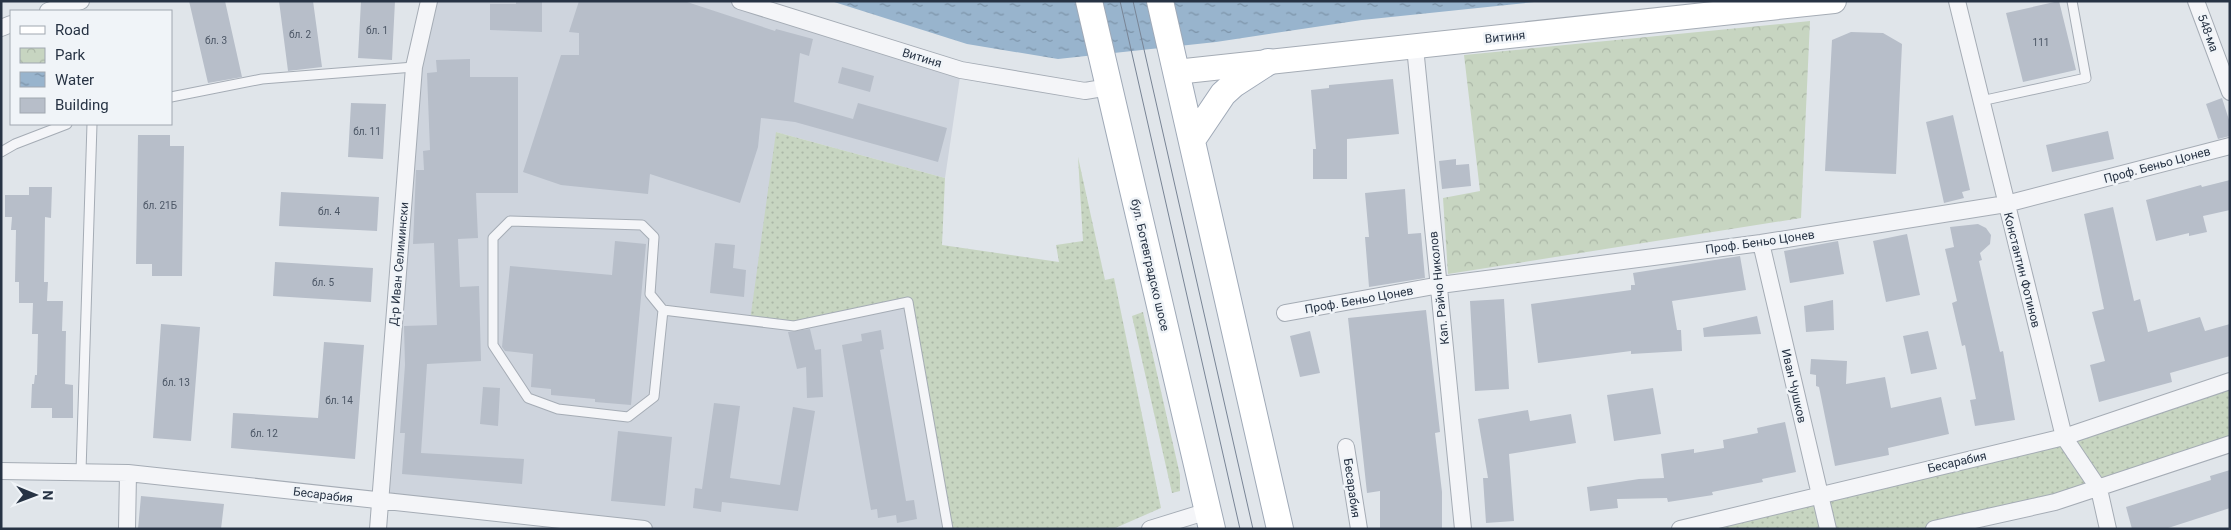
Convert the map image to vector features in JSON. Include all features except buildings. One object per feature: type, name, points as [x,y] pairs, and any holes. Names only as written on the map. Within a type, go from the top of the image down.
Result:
[{"type":"main road","name":"бул. Ботевградско шосе","points":[[1088,1],[1210,520]]},
{"type":"main road","points":[[1160,1],[1280,529]]},
{"type":"main road","points":[[1192,140],[1223,94],[1234,84],[1268,62]]},
{"type":"street","points":[[51,10],[81,1]]},
{"type":"street","name":"Д-р Иван Селимински","points":[[378,529],[414,67],[429,1]]},
{"type":"street","name":"Витиня","points":[[740,1],[961,70],[1085,90],[1109,87]]},
{"type":"street","name":"Витиня","points":[[1176,72],[1834,1]]},
{"type":"street","name":"Константин Фотинов","points":[[1957,1],[2064,437],[2099,489],[2106,526]]},
{"type":"street","name":"548-ма","points":[[2196,1],[2230,92]]},
{"type":"street","name":"Кап. Райчо Николов","points":[[1415,47],[1429,196],[1440,285],[1462,529]]},
{"type":"street","name":"Проф. Беньо Цонев","points":[[1285,313],[1440,285],[1761,243],[2006,204],[2230,146]]},
{"type":"street","name":"Иван Чушков","points":[[1761,243],[1818,494],[1828,529]]},
{"type":"street","name":"Бесарабия","points":[[1680,529],[1818,494],[2064,437],[2230,381]]},
{"type":"street","points":[[1934,529],[2055,502],[2099,489],[2230,444]]},
{"type":"street","name":"Бесарабия","points":[[1346,447],[1358,529]]},
{"type":"street","name":"Бесарабия","points":[[1,471],[128,473],[380,502],[644,529]]},
{"type":"street","points":[[127,529],[128,473]]},
{"type":"street","points":[[1150,529],[1210,520]]},
{"type":"lane","points":[[1981,101],[2086,78],[2072,1]]},
{"type":"lane","points":[[172,97],[262,79],[414,67]]},
{"type":"lane","points":[[1,152],[15,144],[64,125]]},
{"type":"lane","points":[[82,471],[92,125]]},
{"type":"lane","points":[[663,310],[654,397],[628,417],[558,409],[528,398],[493,345],[493,238],[510,221],[642,225],[654,237],[650,294],[663,310],[794,326],[908,302],[948,529]]},
{"type":"shaded area","points":[[429,1],[740,1],[961,70],[945,178],[776,132],[908,302],[948,529],[644,529],[380,502],[414,67]]},
{"type":"green space","points":[[1810,21],[1801,218],[1448,274],[1443,198],[1480,191],[1464,55]]},
{"type":"green space","points":[[776,132],[945,178],[942,245],[1059,262],[1056,245],[1083,241],[1078,157],[1105,280],[1114,278],[1161,508],[1113,529],[948,529],[908,302],[794,326],[750,321]]},
{"type":"green space","points":[[1143,312],[1180,475],[1180,491],[1172,493],[1132,316]]},
{"type":"green space","points":[[2230,381],[2230,444],[1934,529],[1680,529],[2064,437]]},
{"type":"water","points":[[831,1],[1544,1],[1362,20],[1216,42],[1058,59],[967,44]]},
{"type":"tram line","points":[[1120,1],[1240,529]]},
{"type":"tram line","points":[[1133,1],[1253,529]]}]
